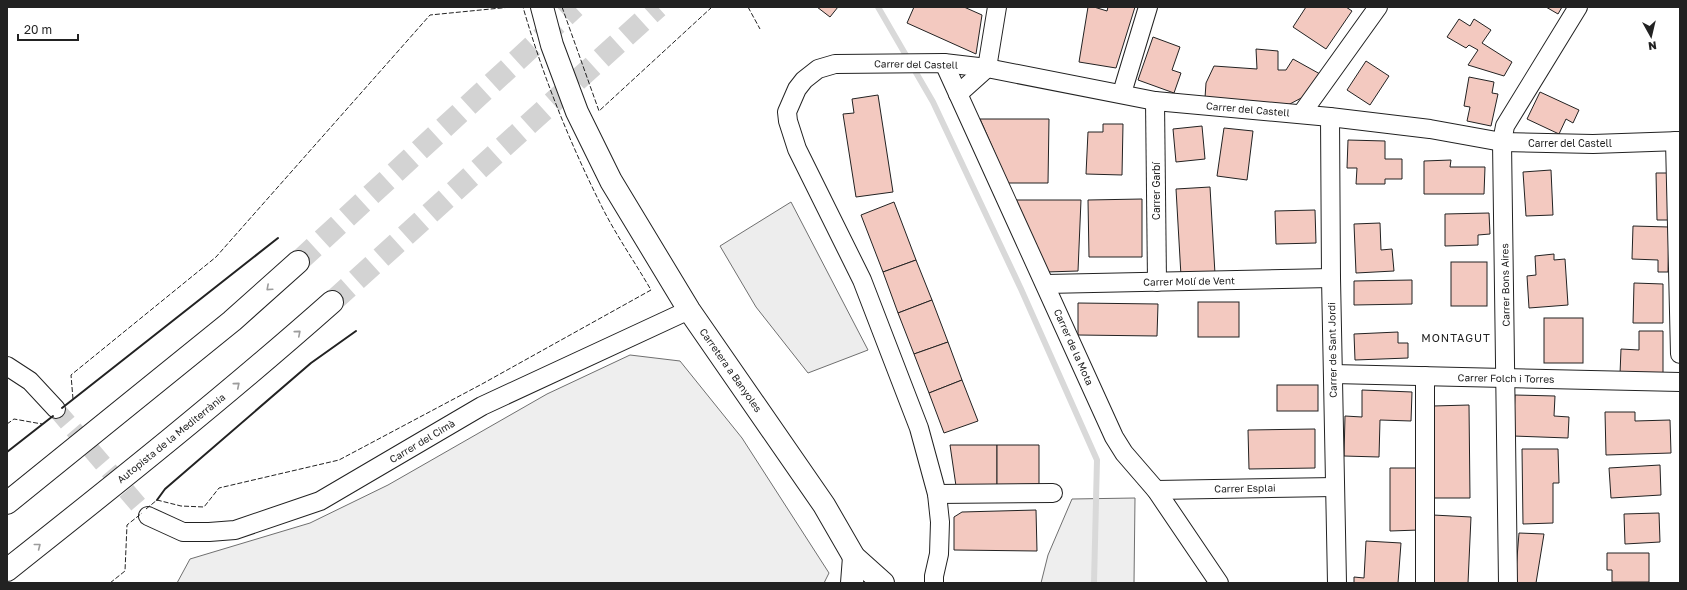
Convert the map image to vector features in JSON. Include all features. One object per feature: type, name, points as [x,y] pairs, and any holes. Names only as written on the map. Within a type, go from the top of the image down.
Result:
[{"type":"main road","name":"Carretera a Banyoles","points":[[542,7],[552,45],[578,112],[611,181],[690,310],[824,505],[854,558],[883,583]]},
{"type":"main road","points":[[7,503],[232,321],[298,262]]},
{"type":"main road","name":"Autopista de la Mediterrània","points":[[7,570],[175,437],[268,359],[332,302]]},
{"type":"main road","points":[[7,491],[198,349]]},
{"type":"main road","points":[[852,583],[854,558]]},
{"type":"street","points":[[958,94],[987,68],[997,7]]},
{"type":"street","points":[[1122,94],[1148,7]]},
{"type":"street","points":[[1302,113],[1378,7]]},
{"type":"street","name":"Carrer Bons Aires","points":[[1508,583],[1502,142],[1505,126],[1578,7]]},
{"type":"street","name":"Carrer del Castell","points":[[937,494],[919,428],[862,280],[791,133],[787,112],[791,102],[804,80],[818,69],[835,64],[944,63],[987,68],[1155,101],[1302,113],[1430,129],[1502,142],[1593,144],[1678,141]]},
{"type":"street","name":"Carrer de la Mota","points":[[944,63],[1017,225],[1046,284],[1114,437],[1124,453],[1156,490],[1219,583]]},
{"type":"street","name":"Carrer Garbí","points":[[1155,101],[1156,282]]},
{"type":"street","name":"Carrer de Sant Jordi","points":[[1330,117],[1331,278],[1337,583]]},
{"type":"street","points":[[1678,141],[1680,354]]},
{"type":"street","name":"Carrer Molí de Vent","points":[[1046,284],[1331,278]]},
{"type":"street","name":"Carrer del Cimà","points":[[148,516],[183,532],[235,530],[320,501],[482,406],[690,310]]},
{"type":"street","points":[[7,366],[30,381],[56,409]]},
{"type":"street","name":"Carrer Folch i Torres","points":[[1333,374],[1680,382]]},
{"type":"street","points":[[1425,376],[1425,583]]},
{"type":"street","name":"Carrer Esplai","points":[[1156,490],[1335,487]]},
{"type":"street","points":[[931,581],[939,554],[940,522],[937,494],[1053,493]]},
{"type":"shaded area","points":[[791,202],[868,350],[808,373],[756,307],[720,246]]},
{"type":"shaded area","points":[[630,355],[680,361],[742,438],[829,573],[824,583],[177,583],[190,559],[310,523],[388,485],[547,394]]},
{"type":"shaded area","points":[[1135,498],[1134,583],[1041,583],[1048,555],[1072,499]]},
{"type":"building","points":[[817,7],[838,7],[830,17]]},
{"type":"building","points":[[914,7],[964,7],[982,15],[976,54],[907,23]]},
{"type":"building","points":[[1088,7],[1094,7],[1107,11],[1108,7],[1135,7],[1116,68],[1079,62]]},
{"type":"building","points":[[1306,7],[1346,7],[1352,11],[1326,49],[1293,27]]},
{"type":"building","points":[[1546,7],[1562,7],[1558,14]]},
{"type":"building","points":[[1459,19],[1470,26],[1474,19],[1491,30],[1482,43],[1512,62],[1504,76],[1468,65],[1478,50],[1469,45],[1466,48],[1447,37]]},
{"type":"building","points":[[1153,37],[1180,47],[1172,70],[1181,73],[1174,93],[1138,80]]},
{"type":"building","points":[[1256,49],[1278,51],[1278,70],[1286,70],[1293,59],[1320,74],[1305,96],[1288,105],[1205,98],[1206,83],[1214,66],[1257,69]]},
{"type":"building","points":[[1366,61],[1389,76],[1370,105],[1347,90]]},
{"type":"building","points":[[1469,77],[1494,82],[1492,93],[1498,94],[1491,126],[1467,121],[1470,107],[1464,106]]},
{"type":"building","points":[[1540,92],[1579,110],[1573,123],[1566,119],[1559,134],[1527,119]]},
{"type":"building","points":[[878,95],[893,192],[856,197],[843,114],[854,113],[852,99]]},
{"type":"building","points":[[980,119],[1049,119],[1048,183],[1008,183]]},
{"type":"building","points":[[1103,124],[1123,124],[1122,175],[1086,174],[1088,132],[1103,132]]},
{"type":"building","points":[[1202,126],[1205,159],[1176,162],[1173,129]]},
{"type":"building","points":[[1224,128],[1253,131],[1247,180],[1217,176]]},
{"type":"building","points":[[1348,140],[1385,141],[1385,159],[1402,159],[1402,179],[1385,179],[1385,184],[1356,184],[1357,168],[1347,168]]},
{"type":"building","points":[[1451,160],[1450,167],[1485,167],[1484,194],[1424,194],[1424,161]]},
{"type":"building","points":[[1551,170],[1553,215],[1526,216],[1523,172]]},
{"type":"building","points":[[1656,173],[1667,173],[1668,220],[1657,220]]},
{"type":"building","points":[[1210,187],[1215,274],[1181,276],[1176,189]]},
{"type":"building","points":[[1142,199],[1142,257],[1089,257],[1088,200]]},
{"type":"building","points":[[1012,200],[1081,200],[1078,271],[1046,272]]},
{"type":"building","points":[[894,202],[916,260],[883,272],[861,215]]},
{"type":"building","points":[[1315,210],[1316,243],[1276,244],[1275,211]]},
{"type":"building","points":[[1489,213],[1490,234],[1478,235],[1478,245],[1445,246],[1445,214]]},
{"type":"building","points":[[1380,223],[1381,250],[1392,249],[1394,271],[1356,273],[1354,224]]},
{"type":"building","points":[[1633,226],[1669,227],[1668,272],[1658,272],[1658,260],[1632,259]]},
{"type":"building","points":[[1554,254],[1554,260],[1565,259],[1568,305],[1529,308],[1527,276],[1536,275],[1535,256]]},
{"type":"building","points":[[916,260],[932,300],[898,313],[883,272]]},
{"type":"building","points":[[1451,262],[1487,262],[1487,306],[1451,306]]},
{"type":"building","points":[[1412,280],[1412,304],[1354,305],[1354,281]]},
{"type":"building","points":[[1634,283],[1663,284],[1663,323],[1633,323]]},
{"type":"building","points":[[932,300],[948,342],[914,354],[898,313]]},
{"type":"building","points":[[1198,302],[1239,302],[1239,337],[1198,337]]},
{"type":"building","points":[[1078,303],[1158,304],[1157,336],[1078,335]]},
{"type":"building","points":[[1544,318],[1583,318],[1583,363],[1544,363]]},
{"type":"building","points":[[1639,331],[1663,331],[1663,374],[1620,374],[1621,349],[1639,350]]},
{"type":"building","points":[[1398,332],[1398,343],[1408,343],[1408,358],[1355,360],[1354,334]]},
{"type":"building","points":[[948,342],[962,380],[929,393],[914,354]]},
{"type":"building","points":[[962,380],[978,421],[944,433],[929,393]]},
{"type":"building","points":[[1277,385],[1318,385],[1318,411],[1277,411]]},
{"type":"building","points":[[1362,390],[1412,392],[1411,421],[1380,420],[1379,457],[1344,456],[1345,416],[1362,417]]},
{"type":"building","points":[[1515,395],[1555,396],[1554,416],[1569,417],[1568,438],[1513,436]]},
{"type":"building","points":[[1469,405],[1470,498],[1433,498],[1433,406]]},
{"type":"building","points":[[1605,412],[1635,412],[1635,421],[1670,420],[1671,453],[1606,455]]},
{"type":"building","points":[[1315,429],[1315,468],[1249,469],[1248,430]]},
{"type":"building","points":[[950,445],[997,445],[997,485],[956,486]]},
{"type":"building","points":[[997,445],[1039,445],[1039,484],[997,485]]},
{"type":"building","points":[[1522,449],[1558,449],[1559,483],[1553,483],[1553,523],[1523,524]]},
{"type":"building","points":[[1660,465],[1661,495],[1611,498],[1609,468]]},
{"type":"building","points":[[1390,468],[1419,468],[1419,530],[1390,531]]},
{"type":"building","points":[[1036,510],[1037,551],[954,550],[954,517],[962,512]]},
{"type":"building","points":[[1659,513],[1660,542],[1625,544],[1624,514]]},
{"type":"building","points":[[1433,515],[1471,517],[1468,583],[1431,583]]},
{"type":"building","points":[[1519,533],[1544,534],[1536,583],[1515,583]]},
{"type":"building","points":[[1366,541],[1401,543],[1398,583],[1354,583],[1354,577],[1364,578]]},
{"type":"building","points":[[1607,553],[1649,553],[1649,582],[1612,582],[1612,570],[1607,570]]},
{"type":"waterway","points":[[878,7],[933,102],[1021,289],[1097,460],[1094,583]]},
{"type":"tunnel","points":[[298,262],[575,7]]},
{"type":"tunnel","points":[[332,302],[658,7]]},
{"type":"tunnel","points":[[56,409],[148,516]]},
{"type":"fence","points":[[73,399],[71,375],[216,257],[430,15],[511,7]]},
{"type":"fence","points":[[146,509],[157,500],[181,506],[204,507],[219,488],[339,460],[482,384],[651,290],[609,221],[580,162],[539,59],[523,7]]},
{"type":"fence","points":[[562,7],[599,111],[712,7]]},
{"type":"fence","points":[[748,7],[760,29]]},
{"type":"fence","points":[[7,424],[14,419],[42,424]]},
{"type":"fence","points":[[110,583],[125,571],[127,525],[142,513]]},
{"type":"wall","points":[[62,408],[278,238]]},
{"type":"wall","points":[[157,500],[165,489],[311,363],[356,331]]},
{"type":"wall","points":[[7,452],[53,416]]},
{"type":"district","name":"MONTAGUT","points":[[1456,337]]}]
